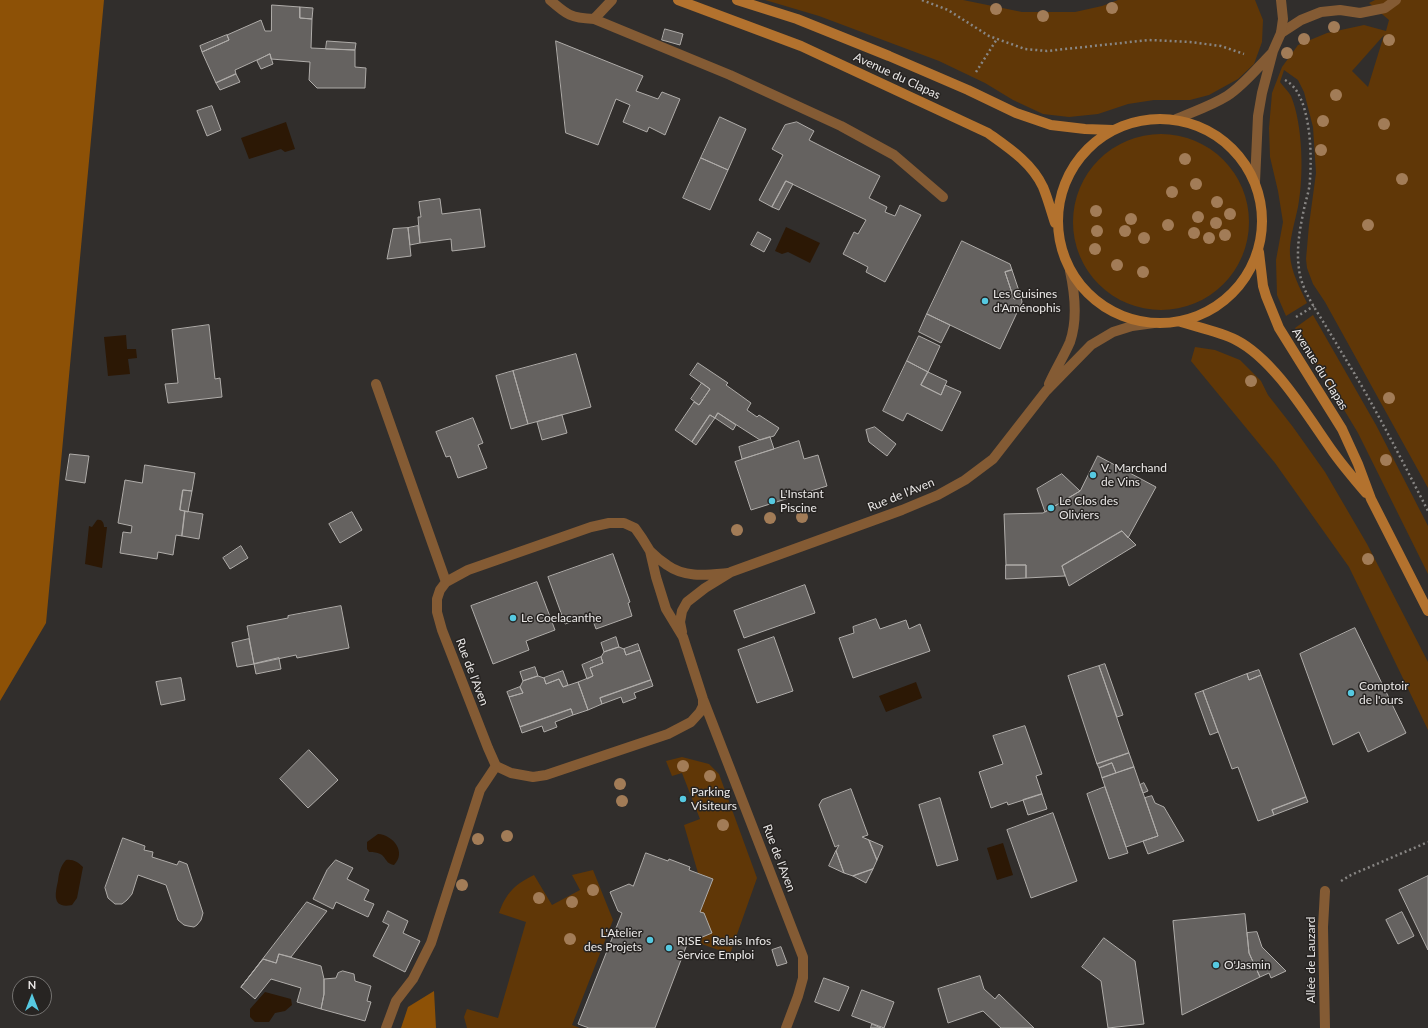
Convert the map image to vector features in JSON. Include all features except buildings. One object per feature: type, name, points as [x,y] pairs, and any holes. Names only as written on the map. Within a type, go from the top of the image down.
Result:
[{"type":"main road","name":"Avenue du Clapas","points":[[678,0],[801,46],[988,133],[1010,148],[1027,163],[1043,188],[1058,232]]},
{"type":"main road","name":"Avenue du Clapas","points":[[737,0],[797,19],[889,56],[1016,112],[1051,125],[1085,129],[1113,130]]},
{"type":"main road","points":[[1164,119],[1191,124],[1208,131],[1223,140],[1236,152],[1247,166],[1255,182],[1261,204],[1263,227],[1259,249],[1249,273],[1234,293],[1214,309],[1180,322],[1154,324],[1133,321],[1114,313],[1089,295],[1070,271],[1062,252],[1058,232],[1060,196],[1067,178],[1076,163],[1088,149],[1113,130],[1137,122],[1164,119]]},
{"type":"main road","name":"Avenue du Clapas","points":[[1259,249],[1263,286],[1279,328],[1342,429],[1358,464],[1370,499],[1428,611]]},
{"type":"main road","name":"Avenue du Clapas","points":[[1180,322],[1234,339],[1254,352],[1272,369],[1334,454],[1370,499]]},
{"type":"street","points":[[550,0],[572,16],[594,19],[730,75],[841,126],[894,155],[943,197]]},
{"type":"street","points":[[594,19],[612,0]]},
{"type":"street","points":[[1174,120],[1215,103],[1229,95],[1264,67],[1281,33],[1284,19],[1281,0]]},
{"type":"street","points":[[1281,33],[1301,20],[1321,12],[1340,10],[1360,13],[1385,8],[1396,0]]},
{"type":"street","points":[[1255,182],[1258,116],[1264,67]]},
{"type":"street","name":"Rue de l'Aven","points":[[1046,391],[1070,342],[1074,327],[1074,292],[1070,271]]},
{"type":"street","name":"Rue de l'Aven","points":[[786,1028],[803,978],[804,957],[703,699],[683,637],[680,622],[682,611],[687,602],[705,588],[732,572],[902,510],[938,495],[959,484],[993,459],[1046,391],[1091,345],[1113,332],[1132,326],[1154,324]]},
{"type":"street","points":[[376,384],[446,582]]},
{"type":"street","name":"Rue de l'Aven","points":[[496,766],[442,630],[437,612],[436,599],[446,582],[468,570],[591,527],[609,523],[624,523],[635,528],[650,551],[667,565],[681,572],[695,575],[732,572]]},
{"type":"street","name":"Rue de l'Aven","points":[[650,551],[666,609],[683,637]]},
{"type":"street","points":[[386,1028],[396,1001],[413,980],[431,943],[480,790],[496,766],[511,773],[523,776],[533,777],[546,775],[668,734],[692,722],[703,706],[703,699]]},
{"type":"street","name":"Allée de Lauzard","points":[[1324,891],[1325,1028]]},
{"type":"path","points":[[922,0],[948,10],[988,36],[1025,49],[1047,51],[1149,40],[1190,42],[1221,46],[1244,54],[1288,82],[1297,91],[1304,106],[1310,148],[1310,180],[1300,232],[1298,264],[1301,280],[1314,306],[1401,458],[1428,512]]},
{"type":"path","points":[[975,75],[997,38]]},
{"type":"path","points":[[1324,891],[1351,874],[1428,842]]},
{"type":"shaded area","points":[[0,0],[104,0],[46,623],[0,701]]},
{"type":"shaded area","points":[[765,0],[963,0],[1022,12],[1075,12],[1102,6],[1118,0],[1255,0],[1263,20],[1262,42],[1254,64],[1238,79],[1209,95],[1190,100],[1154,100],[1128,104],[1098,114],[1069,117],[1043,114],[1013,100],[985,83],[939,61],[819,16]]},
{"type":"shaded area","points":[[1375,0],[1428,0],[1428,488],[1325,302],[1313,284],[1307,268],[1306,259],[1309,225],[1316,173],[1313,127],[1304,92],[1298,80],[1284,70],[1280,82],[1291,96],[1295,108],[1300,136],[1302,166],[1300,195],[1291,237],[1290,255],[1294,274],[1307,303],[1286,316],[1277,295],[1276,260],[1283,222],[1270,157],[1269,128],[1272,93],[1282,67],[1298,45],[1327,33],[1364,25],[1386,31],[1389,20],[1369,3]],"holes":[[[1384,35],[1368,87],[1352,71]]]},
{"type":"shaded area","points":[[286,122],[295,149],[285,152],[281,149],[249,159],[241,138]]},
{"type":"shaded area","points":[[1152,134],[1170,134],[1187,137],[1203,144],[1217,154],[1229,166],[1239,180],[1246,196],[1249,222],[1248,239],[1243,256],[1229,278],[1217,290],[1203,300],[1187,307],[1170,310],[1152,310],[1135,307],[1119,300],[1105,290],[1093,278],[1083,264],[1076,248],[1073,231],[1073,213],[1076,196],[1083,180],[1093,166],[1105,154],[1119,144],[1135,137]]},
{"type":"shaded area","points":[[786,227],[820,243],[810,263],[788,252],[782,254],[775,251]]},
{"type":"shaded area","points":[[1313,315],[1376,425],[1428,526],[1428,574],[1358,433],[1295,328]]},
{"type":"shaded area","points":[[126,335],[127,349],[136,349],[137,358],[128,359],[130,374],[108,376],[104,337]]},
{"type":"shaded area","points":[[1195,347],[1215,350],[1240,360],[1261,381],[1268,395],[1325,472],[1367,544],[1428,662],[1428,730],[1349,567],[1275,463],[1191,361]]},
{"type":"shaded area","points":[[97,520],[103,523],[104,527],[107,527],[102,568],[85,564],[89,526],[92,527]]},
{"type":"shaded area","points":[[916,682],[922,698],[886,712],[879,696]]},
{"type":"shaded area","points":[[682,757],[709,764],[719,774],[757,878],[730,954],[693,941],[700,912],[713,879],[698,873],[684,825],[700,819],[682,773],[672,776],[666,761]]},
{"type":"shaded area","points":[[378,834],[389,837],[399,850],[398,860],[394,865],[390,864],[380,854],[369,852],[367,849],[367,842]]},
{"type":"shaded area","points":[[1003,843],[1013,875],[997,880],[987,848]]},
{"type":"shaded area","points":[[66,860],[75,861],[83,867],[77,898],[72,905],[66,906],[58,903],[56,899],[56,891],[59,873]]},
{"type":"shaded area","points":[[593,870],[613,920],[572,1025],[580,1028],[467,1028],[464,1017],[467,1009],[498,1018],[526,922],[499,913],[508,895],[516,886],[534,875],[552,905],[580,890],[572,875]]},
{"type":"shaded area","points":[[434,991],[436,1028],[401,1028],[408,1007]]},
{"type":"shaded area","points":[[265,992],[291,999],[292,1005],[285,1011],[275,1013],[269,1022],[255,1022],[250,1017],[250,1009]]},
{"type":"place","name":"Les Cuisines d'Aménophis","points":[[985,301]]},
{"type":"place","name":"V. Marchand de Vins","points":[[1093,475]]},
{"type":"place","name":"L'Instant Piscine","points":[[772,501]]},
{"type":"place","name":"Le Clos des Oliviers","points":[[1051,508]]},
{"type":"place","name":"Le Coelacanthe","points":[[513,618]]},
{"type":"place","name":"Comptoir de l'ours","points":[[1351,693]]},
{"type":"place","name":"Parking Visiteurs","points":[[683,799]]},
{"type":"place","name":"L'Atelier des Projets","points":[[650,940]]},
{"type":"place","name":"RISE - Relais Infos Service Emploi","points":[[669,948]]},
{"type":"place","name":"O'Jasmin","points":[[1216,965]]}]
